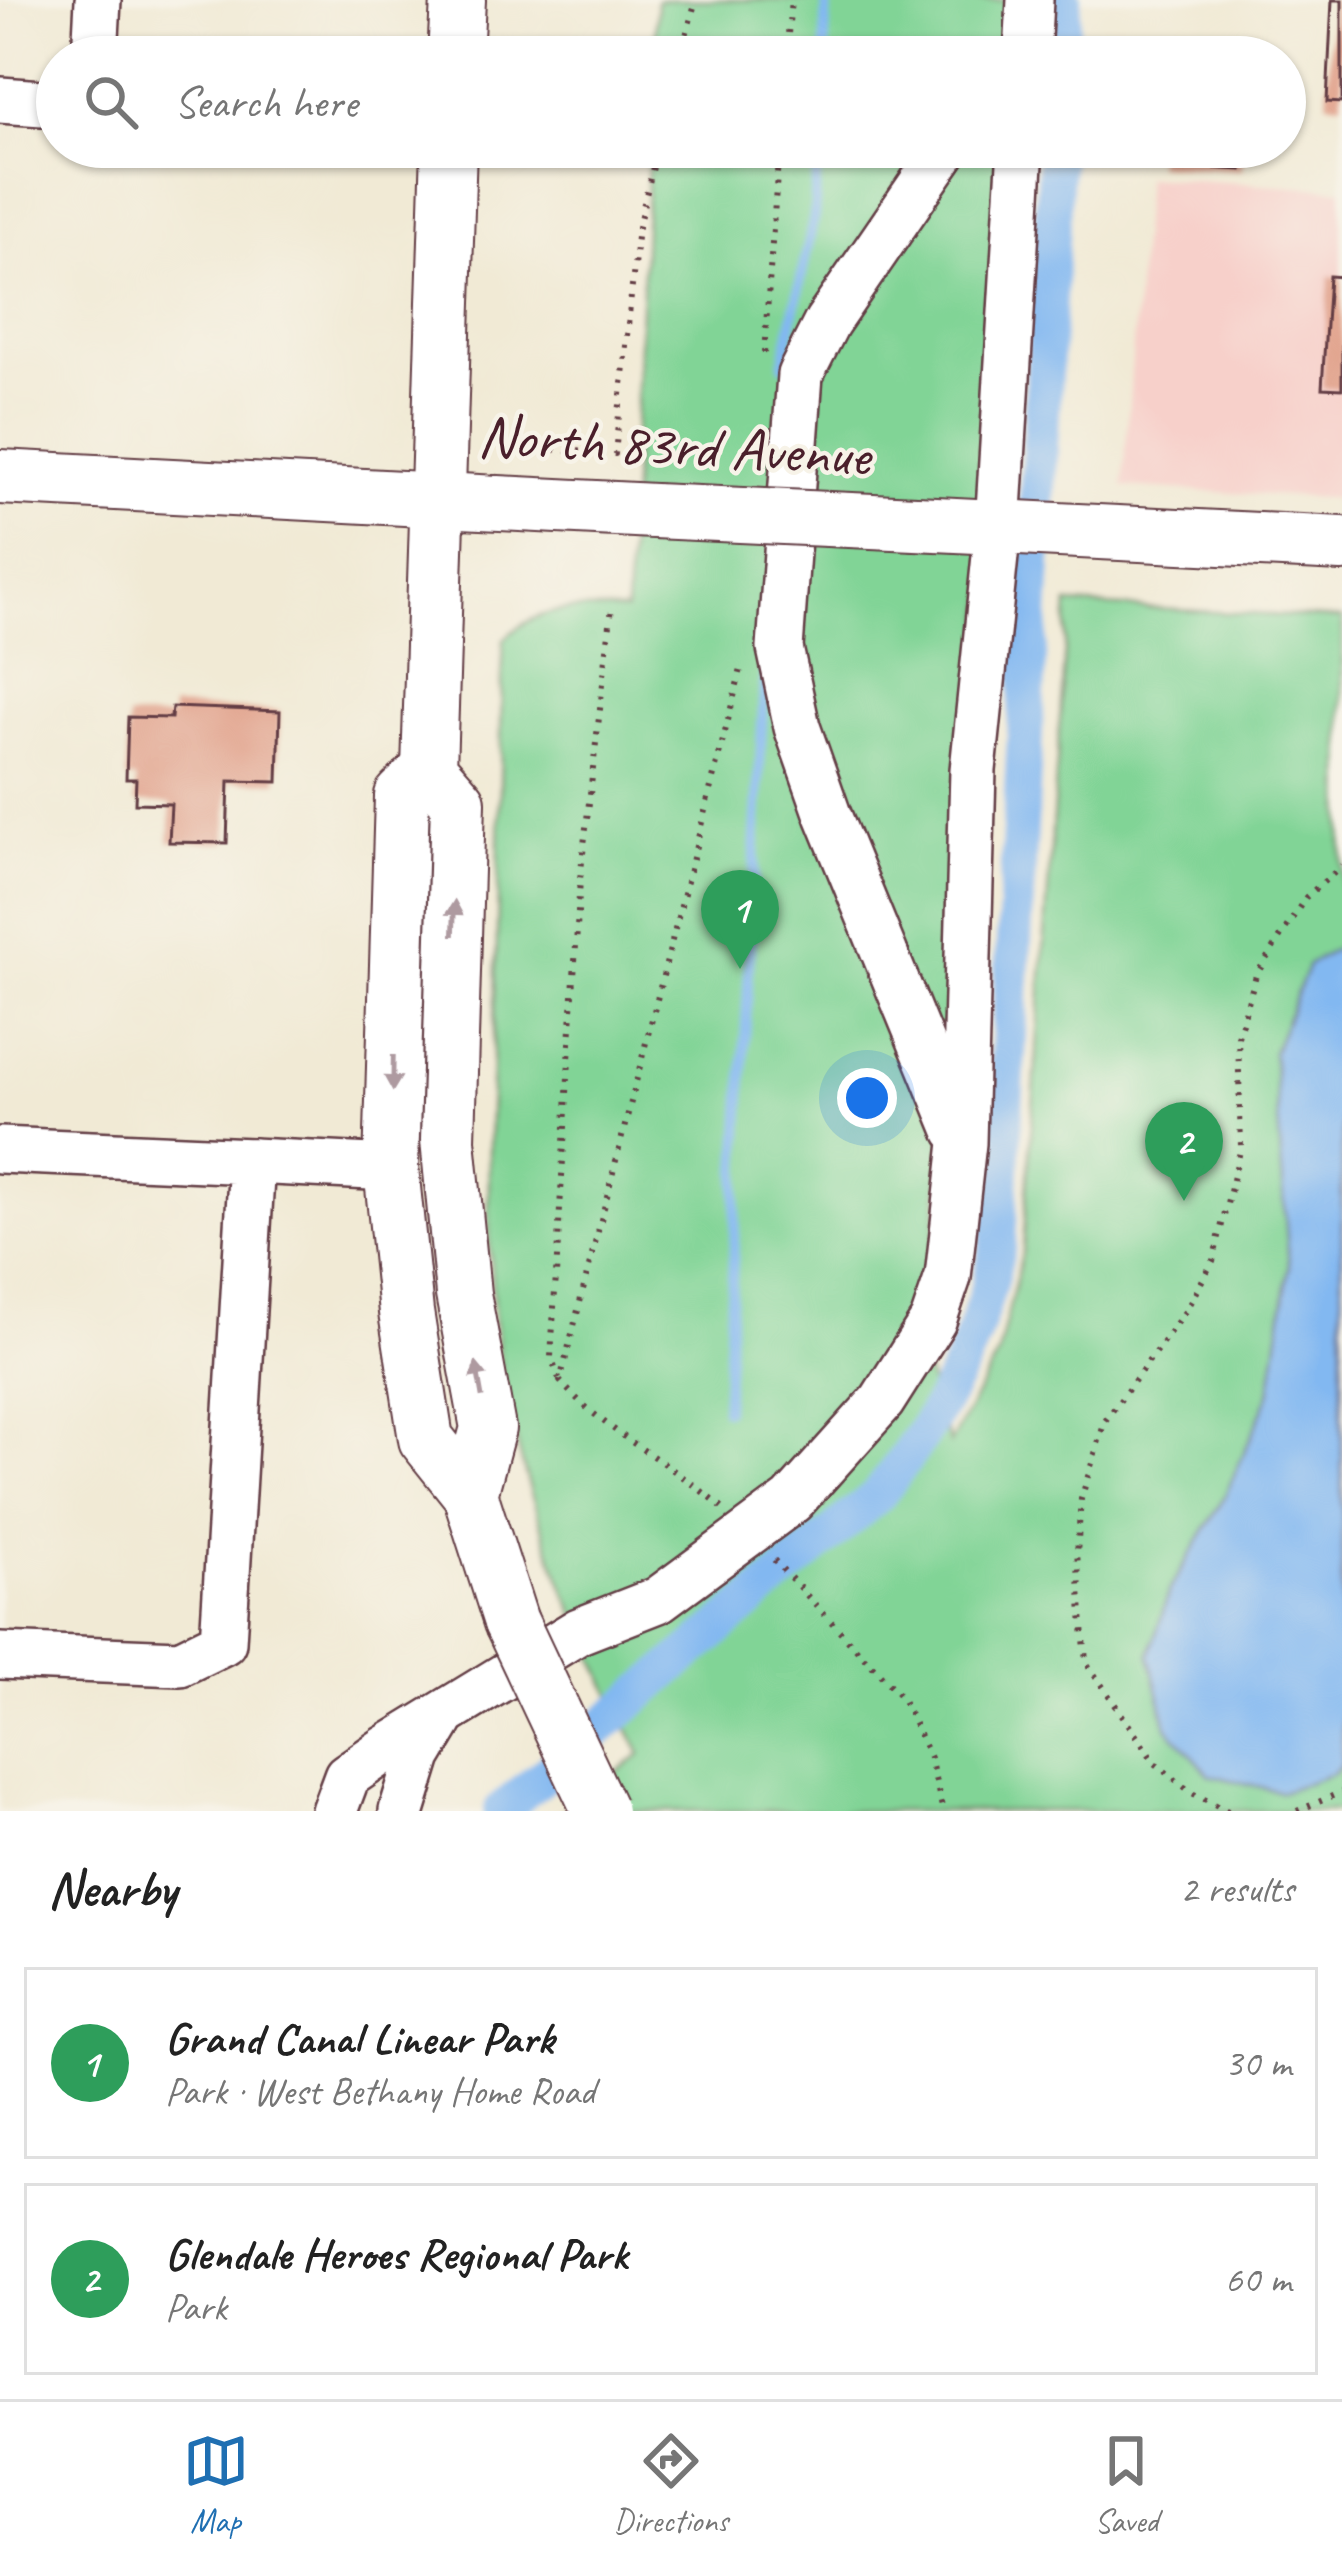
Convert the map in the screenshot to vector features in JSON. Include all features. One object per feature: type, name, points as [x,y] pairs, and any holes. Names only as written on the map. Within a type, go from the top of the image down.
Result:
[{"type":"main road","points":[[455,36],[458,0]]},
{"type":"main road","points":[[448,168],[429,769],[402,796],[391,1168],[425,1439],[470,1494],[511,1622],[600,1811]]},
{"type":"main road","name":"North 83rd Avenue","points":[[0,477],[1342,544]]},
{"type":"main road","points":[[429,769],[458,802],[448,1139],[463,1294],[488,1427],[470,1494]]},
{"type":"street","points":[[96,36],[98,0]]},
{"type":"street","points":[[0,100],[36,103]]},
{"type":"street","points":[[932,168],[826,322],[800,375],[780,648],[796,728],[962,1143]]},
{"type":"street","points":[[334,1811],[347,1776],[579,1631],[658,1600],[754,1538],[844,1449],[933,1321],[948,1277],[962,1143],[973,770],[998,527],[1020,168]]},
{"type":"street","points":[[0,1150],[391,1168]]},
{"type":"street","points":[[0,1656],[180,1664],[223,1642],[252,1161]]},
{"type":"street","points":[[402,1811],[419,1756],[440,1721]]},
{"type":"path","points":[[686,36],[696,0]]},
{"type":"path","points":[[788,36],[791,0]]},
{"type":"path","points":[[518,448],[615,454],[638,227],[653,168]]},
{"type":"path","points":[[763,359],[777,168]]},
{"type":"path","points":[[612,607],[580,879],[551,1357],[560,1381],[592,1418],[680,1471],[754,1538],[902,1698],[930,1758],[943,1811]]},
{"type":"path","points":[[560,1381],[745,653]]},
{"type":"path","points":[[1228,1811],[1155,1763],[1086,1662],[1076,1553],[1081,1499],[1105,1420],[1186,1310],[1213,1261],[1241,1147],[1238,1037],[1256,976],[1306,897],[1342,866]]},
{"type":"path","points":[[1297,1811],[1342,1792]]},
{"type":"shaded area","points":[[1145,177],[1342,189],[1342,499],[1123,487]]},
{"type":"green space","points":[[657,0],[1030,0],[1028,36],[655,36]]},
{"type":"green space","points":[[648,168],[1019,168],[925,1366],[950,1443],[998,1355],[1023,1249],[1068,604],[1342,619],[1342,1811],[564,1811],[641,1754],[583,1634],[536,1510],[512,1424],[495,1319],[489,1158],[504,639],[547,614],[626,611]]},
{"type":"water","points":[[1342,945],[1342,1764],[1333,1774],[1281,1792],[1210,1775],[1167,1727],[1150,1655],[1169,1591],[1224,1498],[1270,1394],[1289,1266],[1273,1052],[1308,965]]},
{"type":"building","points":[[1332,0],[1342,0],[1342,103],[1327,102]]},
{"type":"building","points":[[1329,276],[1342,277],[1342,389],[1322,388]]},
{"type":"building","points":[[172,707],[280,711],[278,782],[229,781],[227,843],[169,842],[171,804],[135,803],[136,779],[126,779],[128,717],[171,718]]},
{"type":"waterway","points":[[825,36],[827,0]]},
{"type":"waterway","points":[[1061,36],[1064,0]]},
{"type":"waterway","points":[[783,365],[814,216],[817,168]]},
{"type":"waterway","points":[[501,1811],[878,1495],[939,1407],[980,1316],[998,1245],[1055,168]]},
{"type":"waterway","points":[[725,1410],[765,671]]},
{"type":"place","name":"Grand Canal Linear Park","points":[[740,969]]},
{"type":"place","name":"Glendale Heroes Regional Park","points":[[1184,1201]]}]
